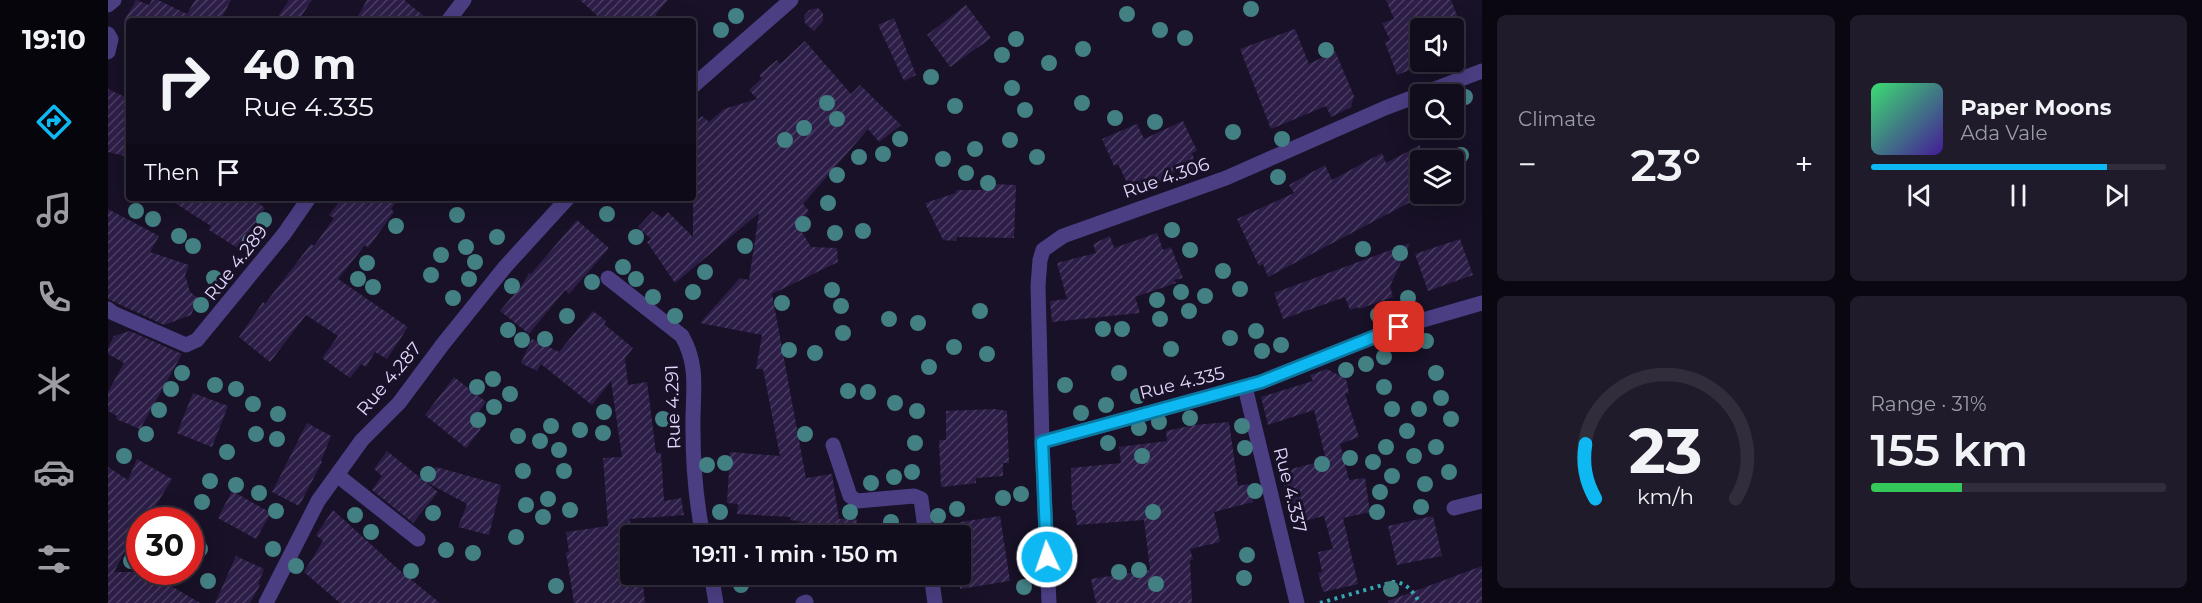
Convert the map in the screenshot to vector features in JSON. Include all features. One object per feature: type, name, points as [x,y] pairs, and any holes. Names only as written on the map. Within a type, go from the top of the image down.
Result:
[{"type":"street","points":[[108,5],[114,0]]},
{"type":"street","points":[[450,18],[464,0]]},
{"type":"street","points":[[696,83],[791,0]]},
{"type":"street","points":[[108,34],[111,39],[108,52]]},
{"type":"street","name":"Rue 4.306","points":[[1042,442],[1038,286],[1043,250],[1051,243],[1063,236],[1226,177],[1385,108],[1482,71]]},
{"type":"street","name":"Rue 4.289","points":[[110,315],[186,345],[202,336],[284,234],[307,201]]},
{"type":"street","name":"Rue 4.287","points":[[266,603],[318,501],[362,440],[399,403],[442,344],[505,267],[565,201]]},
{"type":"street","name":"Rue 4.291","points":[[608,278],[682,336],[688,348],[693,363],[693,431],[701,525]]},
{"type":"street","name":"Rue 4.335","points":[[1042,442],[1245,387],[1399,327],[1482,303]]},
{"type":"street","name":"Rue 4.337","points":[[1245,387],[1297,603]]},
{"type":"street","points":[[1042,442],[1049,603]]},
{"type":"street","points":[[833,445],[850,496],[857,501],[914,496],[921,500],[924,525]]},
{"type":"street","points":[[337,475],[418,539]]},
{"type":"street","points":[[1454,508],[1482,501]]},
{"type":"street","points":[[713,585],[716,603]]},
{"type":"street","points":[[933,585],[935,603]]},
{"type":"path","points":[[1320,603],[1394,582],[1401,582],[1409,588],[1420,603]]},
{"type":"building","points":[[136,0],[149,5],[152,0],[158,0],[187,14],[195,0],[231,0],[222,18],[126,18],[124,21]]},
{"type":"building","points":[[289,0],[312,0],[300,18],[277,18]]},
{"type":"building","points":[[367,0],[404,0],[426,18],[357,18]]},
{"type":"building","points":[[580,0],[668,0],[656,14],[657,18],[600,18]]},
{"type":"building","points":[[1386,0],[1451,0],[1458,18],[1410,18],[1410,70],[1397,75],[1385,42],[1390,40],[1382,23],[1394,19]]},
{"type":"building","points":[[966,5],[991,38],[950,67],[927,35]]},
{"type":"building","points":[[818,8],[823,13],[823,21],[814,31],[805,23],[804,16],[809,10]]},
{"type":"building","points":[[894,18],[916,75],[904,81],[878,25]]},
{"type":"building","points":[[1295,29],[1309,64],[1335,51],[1354,96],[1351,107],[1331,117],[1326,106],[1271,129],[1240,49]]},
{"type":"building","points":[[805,41],[851,94],[860,85],[901,125],[879,142],[868,129],[803,204],[809,211],[797,224],[811,247],[837,248],[838,262],[772,294],[806,478],[832,474],[839,519],[856,517],[857,525],[794,525],[794,523],[807,522],[790,520],[791,517],[737,514],[738,504],[727,503],[730,452],[780,456],[763,369],[756,369],[762,335],[700,323],[740,278],[749,280],[759,213],[675,283],[647,242],[651,239],[638,227],[653,211],[662,218],[668,212],[693,237],[693,201],[696,201],[696,121],[702,116],[709,122],[724,109],[757,99],[749,90],[762,78],[759,75],[777,60],[780,64]]},
{"type":"building","points":[[108,89],[126,98],[126,156],[108,152]]},
{"type":"building","points":[[1183,121],[1197,151],[1192,153],[1199,177],[1184,168],[1162,177],[1160,183],[1154,181],[1131,191],[1118,164],[1114,166],[1102,139],[1137,124],[1144,139]]},
{"type":"building","points":[[1420,145],[1420,150],[1411,150]]},
{"type":"building","points":[[1410,150],[1410,202],[1268,277],[1263,264],[1259,266],[1237,219],[1294,193],[1289,185],[1325,165],[1332,180],[1382,153],[1386,163]]},
{"type":"building","points":[[991,184],[1016,185],[1014,238],[957,237],[956,241],[943,240],[925,203],[956,193],[956,190],[991,190]]},
{"type":"building","points":[[172,201],[255,201],[265,208],[239,249],[209,230],[211,226]]},
{"type":"building","points":[[340,201],[397,201],[391,209],[394,212],[368,248],[365,245],[338,279],[408,327],[387,359],[375,352],[366,367],[361,364],[350,378],[322,358],[338,336],[306,315],[270,362],[239,337],[263,302],[265,304],[311,244],[314,246],[334,218],[329,215]]},
{"type":"building","points":[[108,209],[159,236],[150,252],[189,265],[185,275],[190,292],[198,298],[191,315],[164,325],[108,299]]},
{"type":"building","points":[[577,220],[609,248],[569,294],[565,290],[529,334],[500,311],[529,273],[531,274]]},
{"type":"building","points":[[1157,233],[1163,250],[1171,247],[1183,278],[1174,280],[1176,283],[1135,297],[1140,313],[1052,322],[1050,301],[1067,299],[1057,263],[1096,253],[1093,244],[1110,236],[1114,248]]},
{"type":"building","points":[[1460,239],[1473,275],[1428,291],[1415,254]]},
{"type":"building","points":[[1410,243],[1390,286],[1393,297],[1350,310],[1345,297],[1283,319],[1274,293]]},
{"type":"building","points":[[593,311],[606,321],[604,324],[633,348],[625,358],[628,385],[647,382],[656,453],[661,453],[664,501],[681,498],[684,515],[630,519],[630,525],[620,525],[620,585],[643,585],[645,603],[574,603],[566,552],[569,552],[566,532],[608,526],[603,458],[622,457],[611,381],[592,405],[541,364],[537,371],[521,363],[532,339],[559,352]]},
{"type":"building","points":[[130,331],[182,354],[140,429],[116,419],[117,416],[108,411],[108,392],[124,363],[108,354],[108,348],[114,336]]},
{"type":"building","points":[[1327,369],[1346,379],[1349,393],[1345,394],[1359,437],[1340,444],[1349,480],[1365,478],[1370,512],[1343,518],[1358,584],[1323,592],[1318,573],[1322,572],[1318,552],[1333,549],[1324,516],[1293,524],[1280,472],[1326,460],[1314,410],[1268,425],[1261,397],[1313,381],[1310,375]]},
{"type":"building","points":[[454,377],[486,402],[471,422],[481,429],[466,448],[425,415]]},
{"type":"building","points":[[193,393],[228,406],[212,447],[177,433]]},
{"type":"building","points":[[995,409],[1007,411],[1009,463],[1003,463],[1003,476],[976,478],[976,483],[941,487],[939,440],[946,440],[946,411]]},
{"type":"building","points":[[1229,422],[1238,486],[1248,484],[1253,502],[1214,512],[1220,542],[1190,549],[1193,560],[1190,560],[1192,603],[1096,603],[1091,579],[1150,570],[1144,520],[1077,525],[1075,510],[1072,510],[1071,468],[1121,463],[1119,447],[1167,441],[1166,431],[1194,425]]},
{"type":"building","points":[[307,423],[331,436],[322,462],[299,506],[272,492]]},
{"type":"building","points":[[387,451],[438,492],[413,523],[372,490],[382,476],[374,469]]},
{"type":"building","points":[[137,459],[172,479],[155,507],[126,507],[126,550],[114,572],[126,572],[126,585],[169,585],[200,603],[108,603],[108,467],[128,480]]},
{"type":"building","points":[[436,467],[501,485],[489,535],[458,527],[467,504],[426,482]]},
{"type":"building","points":[[232,491],[271,513],[256,539],[218,518]]},
{"type":"building","points":[[333,510],[398,569],[440,603],[340,603],[304,572],[323,541],[316,535]]},
{"type":"building","points":[[1000,516],[1010,581],[960,589],[960,585],[971,585],[971,525],[960,525],[960,522]]},
{"type":"building","points":[[1433,516],[1442,556],[1397,565],[1388,526]]},
{"type":"building","points":[[236,556],[264,569],[258,584],[260,585],[250,603],[215,603]]},
{"type":"building","points":[[1482,566],[1482,603],[1388,603],[1388,601]]},
{"type":"route","points":[[1047,557],[1042,442],[1261,382],[1399,327]]}]
